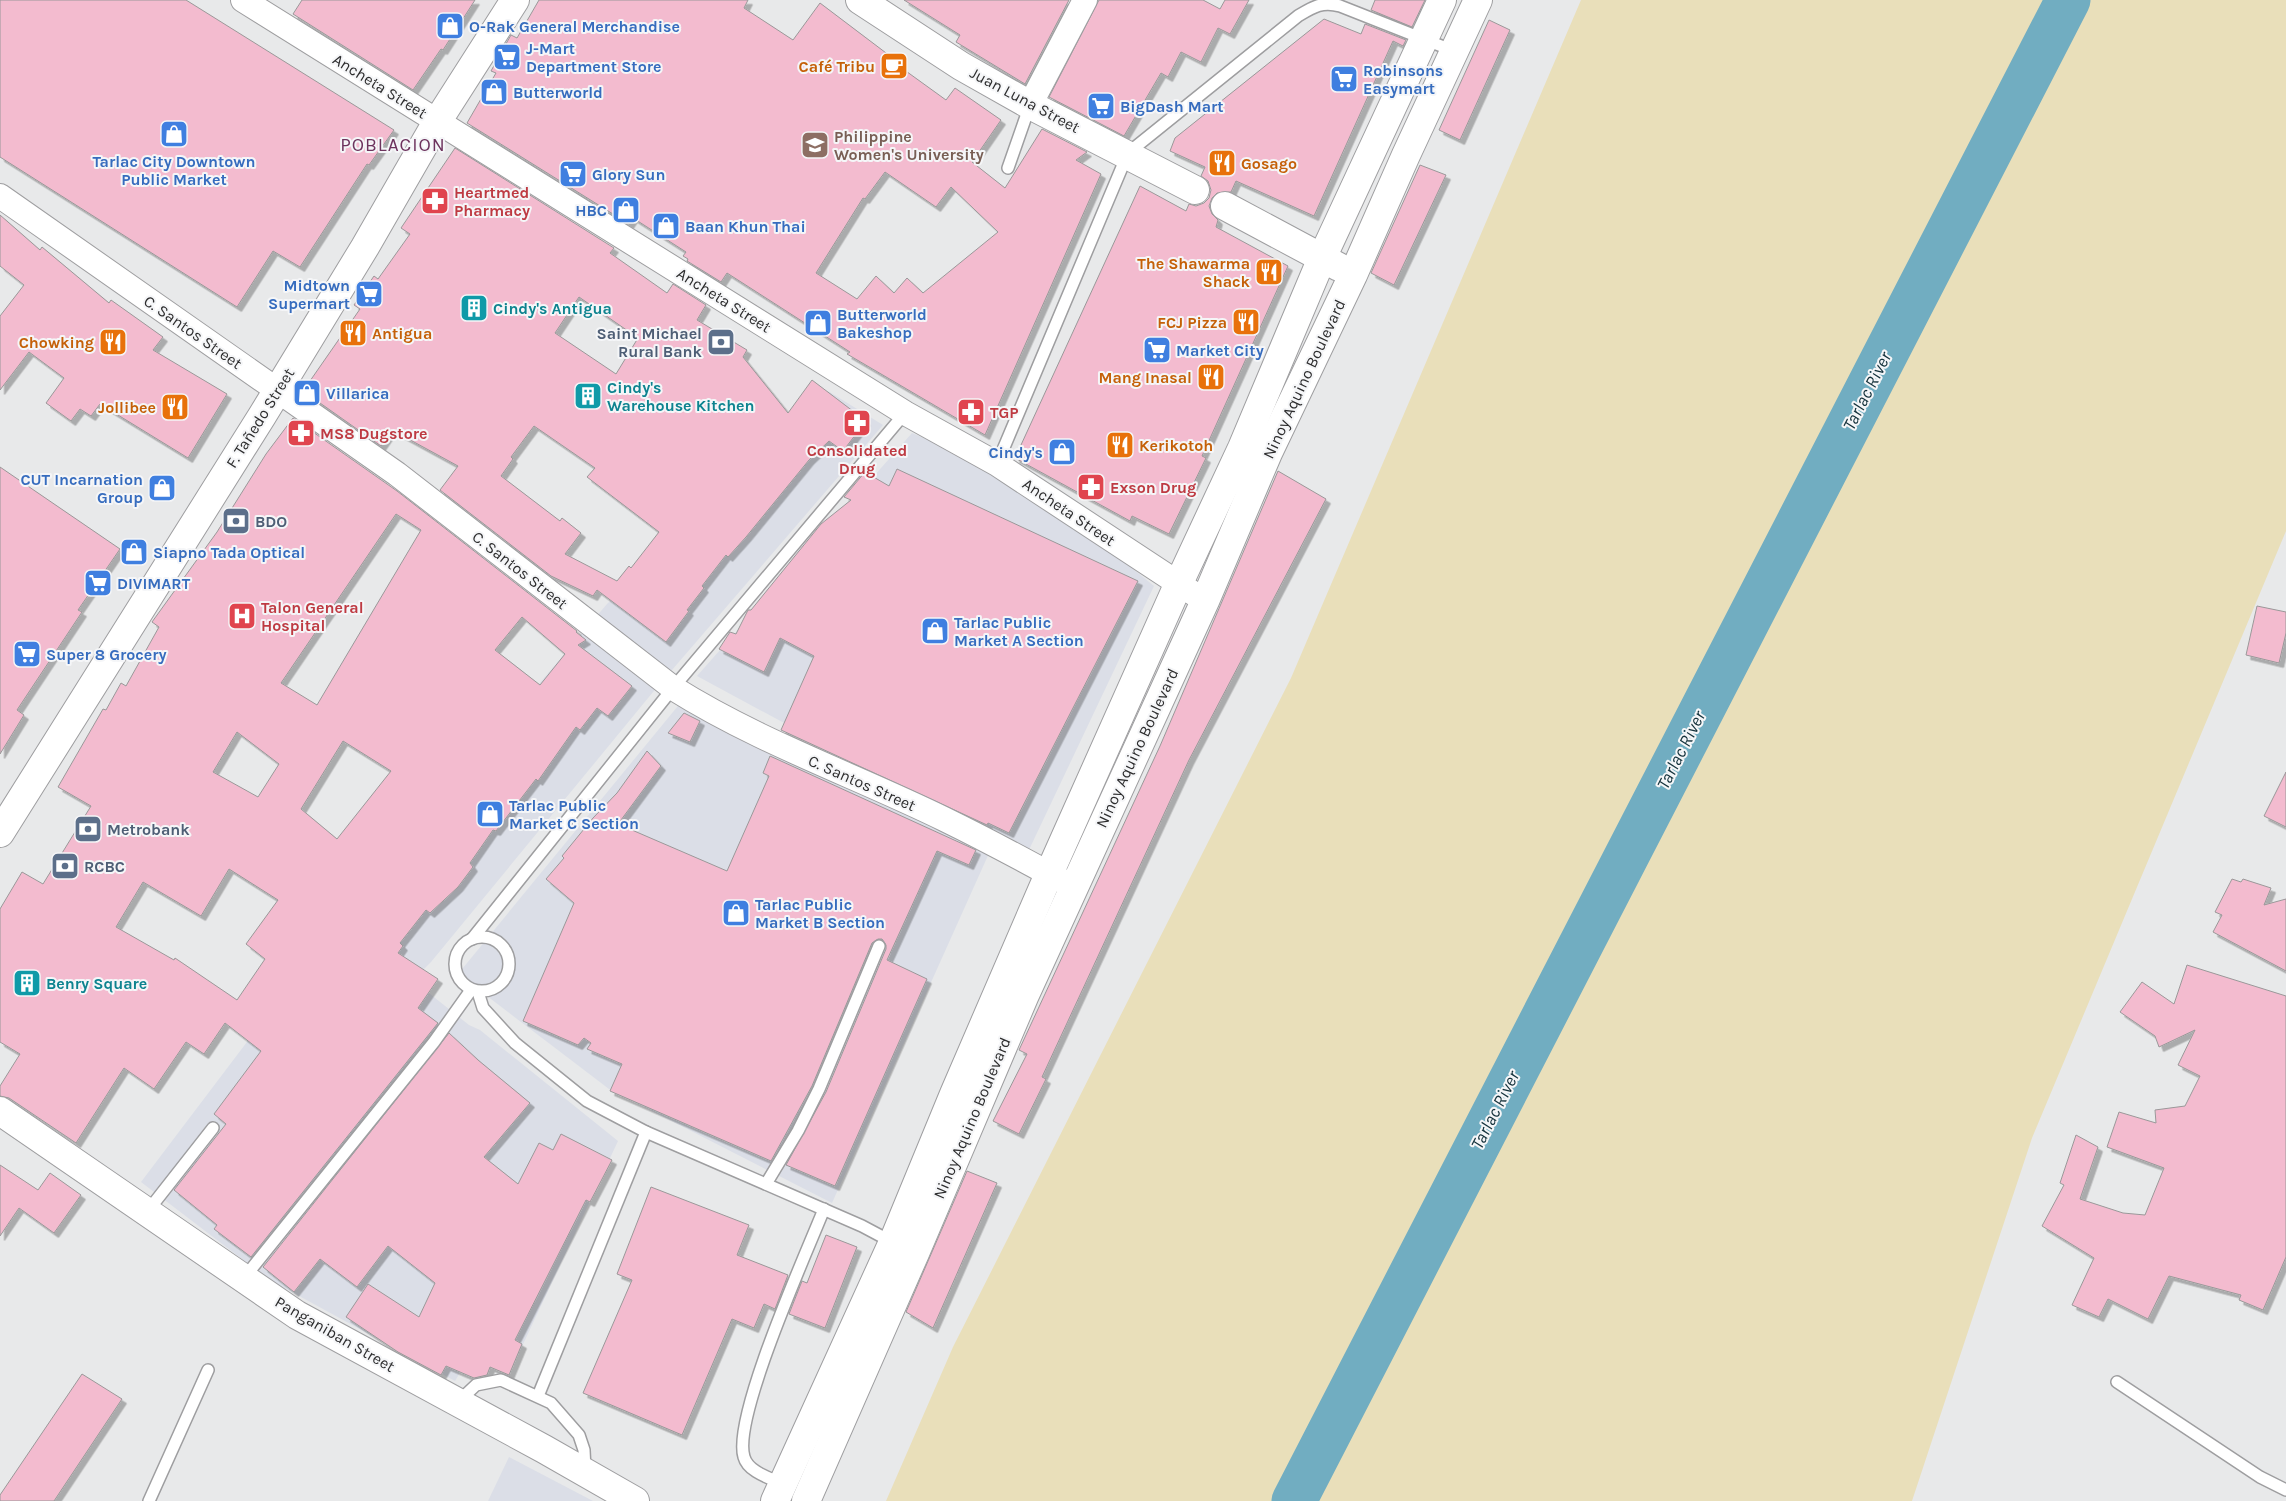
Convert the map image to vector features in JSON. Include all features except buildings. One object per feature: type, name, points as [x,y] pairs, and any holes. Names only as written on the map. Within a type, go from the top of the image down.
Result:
[{"type":"main road","name":"F. Tañedo Street","points":[[0,833],[278,391],[365,247],[437,122],[516,0]]},
{"type":"main road","name":"Juan Luna Street","points":[[860,0],[961,66],[1030,105],[1128,153],[1195,190]]},
{"type":"main road","name":"Ninoy Aquino Boulevard","points":[[806,1501],[904,1247],[954,1094],[1048,874],[1242,448],[1322,258],[1442,0]]},
{"type":"main road","name":"Ninoy Aquino Boulevard","points":[[779,1492],[977,1104],[1205,601],[1268,453],[1353,275],[1478,0]]},
{"type":"main road","points":[[1225,206],[1353,275]]},
{"type":"main road","name":"Panganiban Street","points":[[0,1111],[244,1278],[296,1316],[544,1449],[635,1501]]},
{"type":"street","name":"Ancheta Street","points":[[243,0],[905,413],[997,464],[1205,601]]},
{"type":"street","points":[[1030,105],[1085,0]]},
{"type":"street","name":"C. Santos Street","points":[[0,196],[397,474],[673,688],[712,713],[761,738],[944,819],[1074,888]]},
{"type":"lane","points":[[997,464],[1128,153],[1298,16],[1314,7],[1328,3],[1340,6],[1454,52]]},
{"type":"lane","points":[[1008,168],[1030,105]]},
{"type":"lane","points":[[472,939],[483,937],[498,943],[508,956],[509,967],[506,977],[499,986],[489,991],[475,991],[460,982],[455,970],[455,958],[461,946],[472,939],[673,688],[905,413]]},
{"type":"lane","points":[[766,1184],[798,1131],[819,1089],[879,946]]},
{"type":"lane","points":[[475,991],[488,1016],[515,1043],[551,1074],[587,1100],[646,1132],[824,1209],[904,1247]]},
{"type":"lane","points":[[244,1278],[475,991]]},
{"type":"lane","points":[[147,1212],[213,1128]]},
{"type":"lane","points":[[538,1396],[646,1132]]},
{"type":"lane","points":[[779,1492],[748,1464],[743,1452],[744,1433],[758,1377],[824,1209]]},
{"type":"lane","points":[[149,1501],[208,1370]]},
{"type":"lane","points":[[457,1403],[476,1386],[500,1380],[551,1403],[579,1435],[584,1450],[585,1474]]},
{"type":"lane","points":[[2117,1382],[2260,1477],[2286,1490]]},
{"type":"shaded area","name":"Tarlac Public Market C Section","points":[[828,391],[883,425],[653,692],[431,962],[399,994],[324,936],[607,604]]},
{"type":"shaded area","name":"Tarlac Public Market A Section","points":[[912,433],[997,469],[1116,555],[1154,586],[1027,854],[697,676]]},
{"type":"shaded area","name":"Tarlac Public Market B Section","points":[[682,701],[990,851],[832,1203],[609,1089],[458,974]]},
{"type":"shaded area","points":[[324,940],[415,982],[469,1025],[480,1030],[618,1141],[511,1370],[473,1351],[455,1381],[268,1279],[141,1182]]},
{"type":"shaded area","points":[[509,1457],[593,1501],[488,1501]]},
{"type":"sand","points":[[1581,0],[2286,0],[2286,531],[2032,1138],[1912,1501],[886,1501],[953,1347],[1291,678]]},
{"type":"waterway","name":"Tarlac River","points":[[1294,1501],[2068,0]]},
{"type":"place","name":"O-Rak General Merchandise","points":[[450,26]]},
{"type":"place","name":"J-Mart Department Store","points":[[507,57]]},
{"type":"place","name":"Café Tribu","points":[[894,66]]},
{"type":"place","name":"Robinsons Easymart","points":[[1344,79]]},
{"type":"place","name":"Butterworld","points":[[494,92]]},
{"type":"place","name":"BigDash Mart","points":[[1101,106]]},
{"type":"place","name":"Tarlac City Downtown Public Market","points":[[174,134]]},
{"type":"place","name":"Philippine Women's University","points":[[815,145]]},
{"type":"place","name":"Gosago","points":[[1222,163]]},
{"type":"place","name":"Glory Sun","points":[[573,174]]},
{"type":"place","name":"Heartmed Pharmacy","points":[[435,201]]},
{"type":"place","name":"HBC","points":[[626,210]]},
{"type":"place","name":"Baan Khun Thai","points":[[666,226]]},
{"type":"place","name":"The Shawarma Shack","points":[[1269,272]]},
{"type":"place","name":"Midtown Supermart","points":[[369,294]]},
{"type":"place","name":"Cindy's Antigua","points":[[474,308]]},
{"type":"place","name":"FCJ Pizza","points":[[1246,322]]},
{"type":"place","name":"Butterworld Bakeshop","points":[[818,323]]},
{"type":"place","name":"Antigua","points":[[353,333]]},
{"type":"place","name":"Chowking","points":[[113,342]]},
{"type":"place","name":"Saint Michael Rural Bank","points":[[721,342]]},
{"type":"place","name":"Market City","points":[[1157,350]]},
{"type":"place","name":"Mang Inasal","points":[[1211,377]]},
{"type":"place","name":"Villarica","points":[[307,393]]},
{"type":"place","name":"Cindy's Warehouse Kitchen","points":[[588,396]]},
{"type":"place","name":"Jollibee","points":[[175,407]]},
{"type":"place","name":"TGP","points":[[971,412]]},
{"type":"place","name":"Consolidated Drug","points":[[857,423]]},
{"type":"place","name":"MS8 Dugstore","points":[[301,433]]},
{"type":"place","name":"Kerikotoh","points":[[1120,445]]},
{"type":"place","name":"Cindy's","points":[[1062,452]]},
{"type":"place","name":"Exson Drug","points":[[1091,487]]},
{"type":"place","name":"CUT Incarnation Group","points":[[162,488]]},
{"type":"place","name":"BDO","points":[[236,521]]},
{"type":"place","name":"Siapno Tada Optical","points":[[134,552]]},
{"type":"place","name":"DIVIMART","points":[[98,583]]},
{"type":"place","name":"Talon General Hospital","points":[[242,616]]},
{"type":"place","name":"Tarlac Public Market A Section","points":[[935,631]]},
{"type":"place","name":"Super 8 Grocery","points":[[27,654]]},
{"type":"place","name":"Tarlac Public Market C Section","points":[[490,814]]},
{"type":"place","name":"Metrobank","points":[[88,829]]},
{"type":"place","name":"RCBC","points":[[65,866]]},
{"type":"place","name":"Tarlac Public Market B Section","points":[[736,913]]},
{"type":"place","name":"Benry Square","points":[[27,983]]},
{"type":"district","name":"POBLACION","points":[[393,145]]}]
